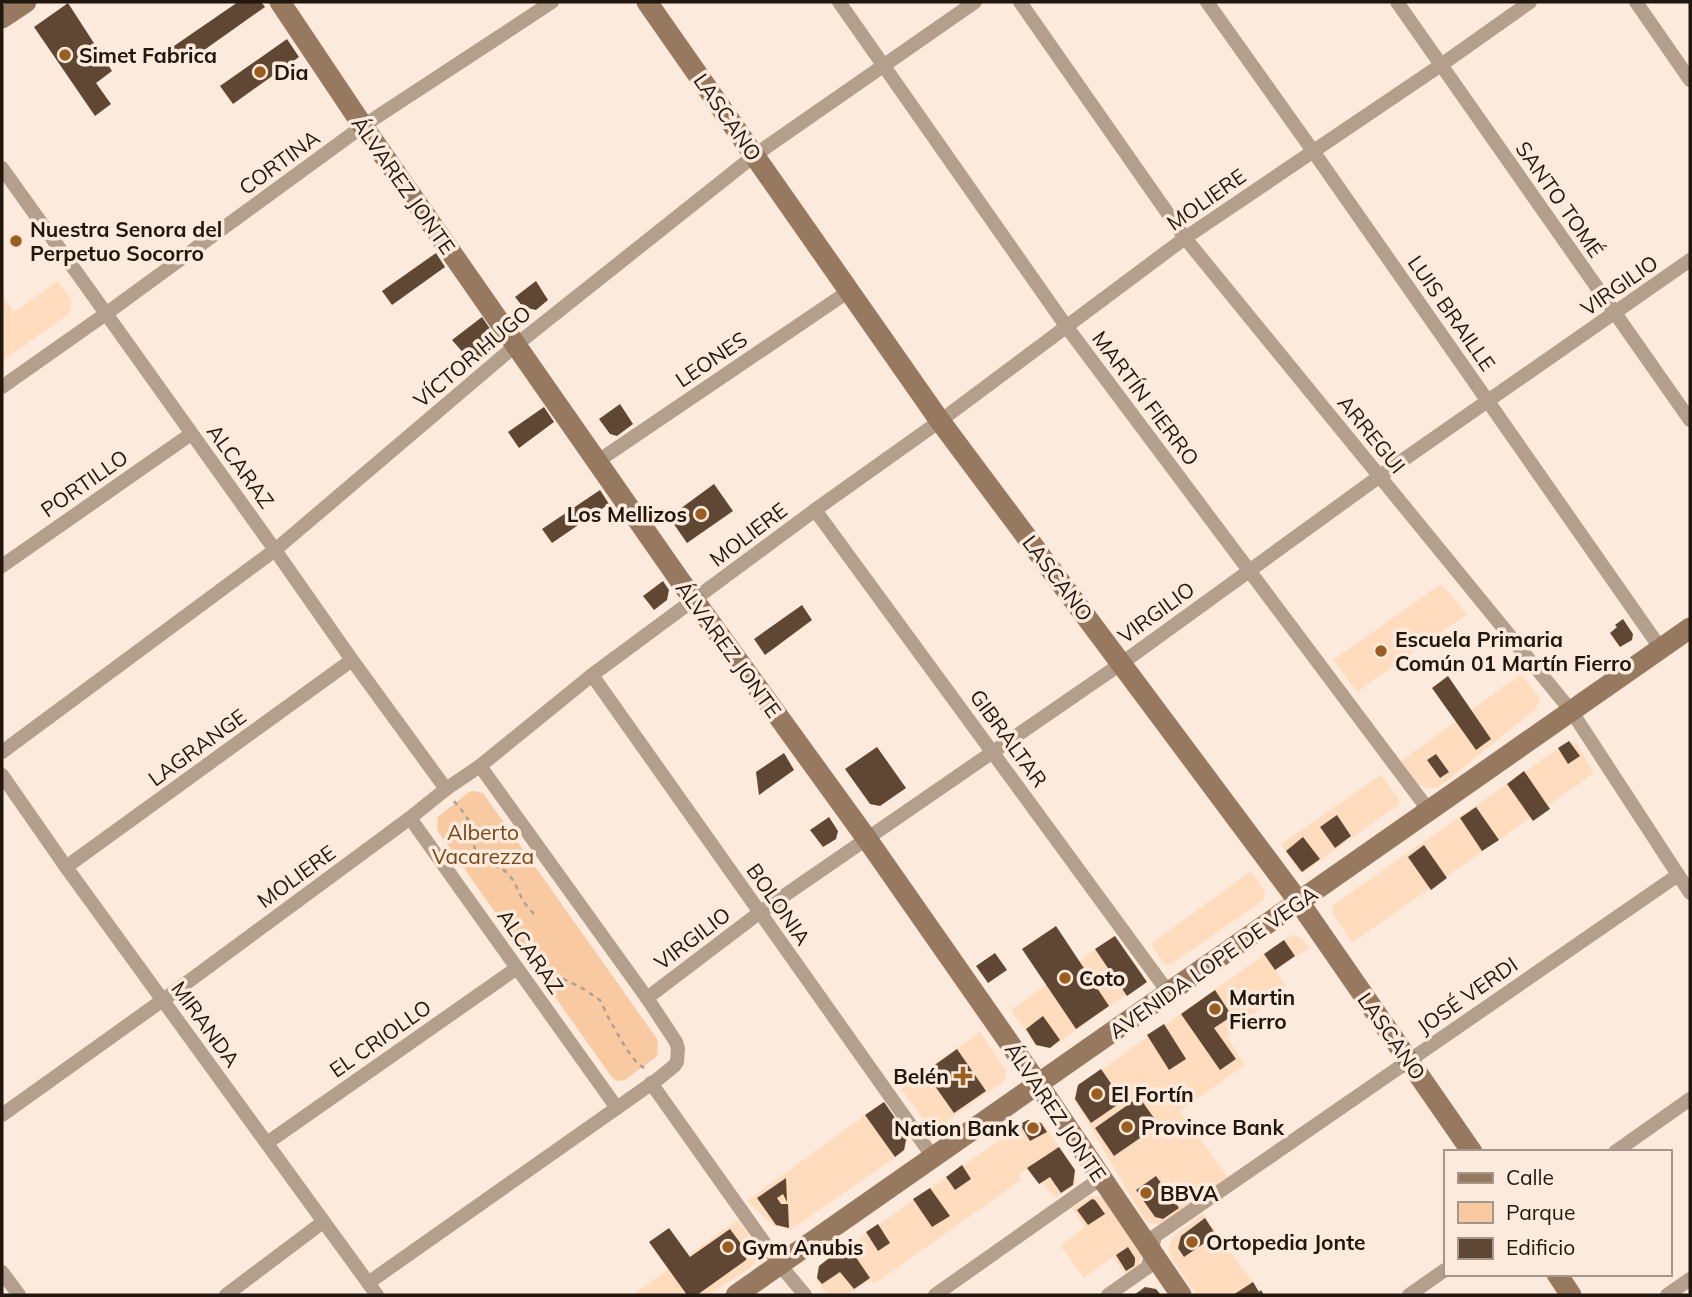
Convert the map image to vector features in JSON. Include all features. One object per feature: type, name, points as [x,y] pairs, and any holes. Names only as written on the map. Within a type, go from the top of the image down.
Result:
[{"type":"street","points":[[2,18],[24,2]]},
{"type":"street","name":"ÁLVAREZ JONTE","points":[[279,2],[694,600],[867,839],[1038,1084],[1181,1295]]},
{"type":"street","name":"CORTINA","points":[[2,387],[363,126],[552,2]]},
{"type":"street","name":"LASCANO","points":[[648,2],[940,421],[1298,902],[1471,1150]]},
{"type":"street","name":"MARTÍN FIERRO","points":[[839,2],[1066,326],[1430,811]]},
{"type":"street","name":"VÍCTOR HUGO","points":[[2,752],[275,550],[516,345],[755,155],[975,2]]},
{"type":"street","name":"ARREGUI","points":[[1020,2],[1185,238],[1572,712],[1690,893]]},
{"type":"street","name":"LUIS BRAILLE","points":[[1207,2],[1661,649]]},
{"type":"street","name":"SANTO TOMÉ","points":[[1396,2],[1690,420]]},
{"type":"street","name":"MOLIERE","points":[[2,1115],[410,818],[480,766],[592,675],[1185,238],[1530,2]]},
{"type":"street","points":[[1636,2],[1690,80]]},
{"type":"street","name":"ALCARAZ","points":[[2,168],[446,789]]},
{"type":"street","name":"VIRGILIO","points":[[647,998],[759,913],[1122,663],[1380,477],[1690,260]]},
{"type":"street","name":"LEONES","points":[[598,461],[849,291]]},
{"type":"street","name":"PORTILLO","points":[[2,566],[191,434]]},
{"type":"street","name":"GIBRALTAR","points":[[815,510],[1168,992]]},
{"type":"street","name":"AVENIDA LOPE DE VEGA","points":[[736,1295],[1690,628]]},
{"type":"street","name":"LAGRANGE","points":[[66,867],[352,660]]},
{"type":"street","name":"BOLONIA","points":[[592,675],[933,1157]]},
{"type":"street","points":[[368,1283],[655,1081],[674,1066],[678,1057],[676,1042],[647,998],[480,766]]},
{"type":"street","name":"MIRANDA","points":[[2,775],[377,1295]]},
{"type":"street","name":"ALCARAZ","points":[[410,818],[617,1108]]},
{"type":"street","name":"JOSÉ VERDI","points":[[1108,1295],[1148,1266],[1155,1236],[1678,875]]},
{"type":"street","name":"EL CRIOLLO","points":[[267,1143],[517,968]]},
{"type":"street","points":[[655,1081],[780,1265],[805,1295]]},
{"type":"street","points":[[1618,1150],[1690,1099]]},
{"type":"street","points":[[935,1295],[1101,1178]]},
{"type":"street","points":[[226,1295],[323,1222]]},
{"type":"street","points":[[1409,1295],[1444,1271]]},
{"type":"street","points":[[2,1272],[19,1295]]},
{"type":"street","points":[[1558,1276],[1571,1295]]},
{"type":"street","points":[[1667,1295],[1690,1279]]},
{"type":"path","points":[[446,789],[467,817],[479,857],[509,875],[524,902],[537,918]]},
{"type":"path","points":[[538,961],[555,975],[600,1000],[627,1049],[655,1081]]},
{"type":"shaded area","points":[[58,281],[72,300],[69,314],[2,361],[2,295],[14,312]]},
{"type":"shaded area","name":"Escuela Primaria Común 01 Martín Fierro","points":[[1441,584],[1467,614],[1357,692],[1333,660]]},
{"type":"shaded area","points":[[1521,674],[1540,698],[1536,709],[1440,786],[1429,789],[1417,784],[1400,762]]},
{"type":"shaded area","points":[[1569,741],[1577,744],[1594,773],[1352,943],[1332,913],[1333,905]]},
{"type":"shaded area","points":[[1381,775],[1399,799],[1398,805],[1304,872],[1299,872],[1281,844]]},
{"type":"shaded area","points":[[1251,871],[1265,891],[1264,900],[1171,964],[1164,964],[1151,944]]},
{"type":"shaded area","points":[[1292,935],[1300,937],[1310,948],[1275,969],[1286,986],[1227,1037],[1245,1065],[1180,1111],[1229,1179],[1161,1225],[1149,1223],[1144,1219],[1074,1099],[1077,1087]]},
{"type":"shaded area","points":[[1114,936],[1146,981],[1052,1047],[1036,1045],[1011,1010]]},
{"type":"shaded area","points":[[980,1032],[1006,1071],[1005,1080],[937,1128],[929,1126],[900,1088]]},
{"type":"shaded area","points":[[883,1102],[907,1137],[906,1150],[790,1230],[773,1225],[747,1201]]},
{"type":"shaded area","points":[[1028,1120],[1043,1123],[1075,1171],[1076,1184],[1055,1198],[1027,1169],[1019,1175],[1021,1180],[874,1284],[871,1280],[847,1295],[828,1295],[817,1281],[818,1267]]},
{"type":"shaded area","points":[[1092,1196],[1103,1197],[1142,1256],[1138,1268],[1127,1277],[1113,1257],[1084,1278],[1061,1246],[1085,1227],[1072,1208]]},
{"type":"shaded area","points":[[1203,1214],[1264,1295],[1197,1295],[1171,1258],[1168,1249],[1176,1234]]},
{"type":"shaded area","points":[[738,1220],[756,1246],[757,1255],[750,1268],[709,1295],[632,1295]]},
{"type":"green space","name":"Alberto Vacarezza","points":[[469,792],[483,793],[657,1039],[657,1056],[625,1080],[617,1081],[611,1076],[439,833],[438,817]]},
{"type":"building","points":[[238,2],[261,2],[265,7],[183,65],[171,48]]},
{"type":"building","points":[[68,3],[112,71],[96,83],[111,104],[95,116],[34,27]]},
{"type":"building","name":"Dia","points":[[287,39],[299,57],[233,104],[220,86]]},
{"type":"building","points":[[436,253],[445,267],[392,305],[382,291]]},
{"type":"building","points":[[536,281],[548,300],[536,310],[523,307],[515,297]]},
{"type":"building","points":[[482,317],[497,339],[495,346],[473,364],[452,340]]},
{"type":"building","points":[[620,404],[633,424],[617,436],[610,434],[599,419]]},
{"type":"building","points":[[544,407],[554,422],[519,448],[508,432]]},
{"type":"building","name":"Los Mellizos","points":[[714,484],[733,511],[687,543],[669,517]]},
{"type":"building","points":[[600,490],[609,504],[552,543],[542,529]]},
{"type":"building","points":[[663,581],[669,590],[667,600],[654,610],[643,596]]},
{"type":"building","points":[[802,605],[812,620],[765,655],[754,639]]},
{"type":"building","points":[[1623,619],[1633,634],[1632,640],[1620,647],[1610,633]]},
{"type":"building","points":[[1448,676],[1491,739],[1476,750],[1432,688]]},
{"type":"building","points":[[1569,741],[1580,756],[1568,764],[1558,748]]},
{"type":"building","points":[[877,747],[906,788],[880,806],[870,804],[845,769]]},
{"type":"building","points":[[784,753],[794,770],[759,795],[756,772]]},
{"type":"building","points":[[1436,754],[1449,772],[1440,778],[1427,760]]},
{"type":"building","points":[[1524,771],[1550,809],[1533,821],[1507,784]]},
{"type":"building","points":[[1476,807],[1499,840],[1482,851],[1460,818]]},
{"type":"building","points":[[1337,815],[1351,836],[1335,848],[1320,827]]},
{"type":"building","points":[[829,817],[838,831],[836,839],[823,847],[810,830]]},
{"type":"building","points":[[1303,837],[1320,859],[1302,872],[1286,851]]},
{"type":"building","points":[[1424,845],[1447,878],[1431,890],[1408,857]]},
{"type":"building","name":"Coto","points":[[1056,926],[1109,1006],[1076,1029],[1022,949]]},
{"type":"building","points":[[1115,936],[1147,982],[1127,996],[1095,949]]},
{"type":"building","points":[[1284,940],[1295,956],[1275,970],[1264,954]]},
{"type":"building","points":[[995,953],[1007,970],[988,983],[976,966]]},
{"type":"building","points":[[1215,990],[1232,1016],[1214,1028],[1236,1059],[1220,1070],[1181,1014]]},
{"type":"building","points":[[1043,1016],[1060,1040],[1050,1048],[1036,1045],[1026,1029]]},
{"type":"building","points":[[1164,1024],[1186,1059],[1169,1070],[1147,1035]]},
{"type":"building","points":[[957,1049],[986,1091],[954,1113],[925,1072]]},
{"type":"building","name":"El Fortín","points":[[1101,1069],[1123,1101],[1091,1123],[1075,1099],[1078,1085]]},
{"type":"building","name":"Province Bank","points":[[1139,1097],[1159,1125],[1114,1156],[1095,1128]]},
{"type":"building","points":[[884,1102],[907,1135],[904,1150],[895,1157],[865,1115]]},
{"type":"building","name":"Nation Bank","points":[[1028,1120],[1041,1123],[1047,1132],[1030,1141],[1020,1124]]},
{"type":"building","points":[[1059,1147],[1075,1170],[1073,1185],[1061,1193],[1050,1177],[1039,1184],[1027,1168]]},
{"type":"building","points":[[962,1165],[971,1179],[955,1190],[946,1177]]},
{"type":"building","points":[[1156,1176],[1179,1208],[1163,1219],[1155,1217],[1136,1190]]},
{"type":"building","points":[[786,1178],[787,1202],[783,1194],[777,1198],[781,1204],[788,1204],[789,1228],[776,1225],[757,1198]]},
{"type":"building","points":[[930,1188],[950,1216],[932,1227],[913,1199]]},
{"type":"building","points":[[1092,1199],[1105,1214],[1088,1225],[1077,1210]]},
{"type":"building","name":"Ortopedia Jonte","points":[[1205,1218],[1216,1235],[1184,1257],[1178,1248],[1181,1236]]},
{"type":"building","points":[[878,1224],[890,1243],[878,1251],[866,1232]]},
{"type":"building","points":[[669,1228],[690,1257],[730,1229],[747,1252],[746,1260],[697,1295],[687,1295],[649,1242]]},
{"type":"building","points":[[847,1244],[870,1278],[854,1289],[840,1272],[822,1284],[817,1278],[819,1266]]},
{"type":"building","points":[[1128,1247],[1135,1262],[1134,1266],[1126,1271],[1116,1255]]},
{"type":"building","points":[[1253,1282],[1264,1295],[1233,1295]]},
{"type":"building","points":[[1145,1287],[1156,1289],[1161,1295],[1134,1295]]},
{"type":"place","name":"Simet Fabrica","points":[[65,55]]},
{"type":"place","name":"Dia","points":[[260,72]]},
{"type":"place","name":"Nuestra Senora del Perpetuo Socorro","points":[[16,241]]},
{"type":"place","name":"Los Mellizos","points":[[701,514]]},
{"type":"place","name":"Escuela Primaria Común 01 Martín Fierro","points":[[1381,651]]},
{"type":"place","name":"Coto","points":[[1065,978]]},
{"type":"place","name":"Martin Fierro","points":[[1215,1009]]},
{"type":"place","name":"Belén","points":[[963,1076]]},
{"type":"place","name":"El Fortín","points":[[1097,1094]]},
{"type":"place","name":"Province Bank","points":[[1127,1127]]},
{"type":"place","name":"Nation Bank","points":[[1033,1128]]},
{"type":"place","name":"BBVA","points":[[1146,1193]]},
{"type":"place","name":"Ortopedia Jonte","points":[[1192,1242]]},
{"type":"place","name":"Gym Anubis","points":[[728,1247]]}]
